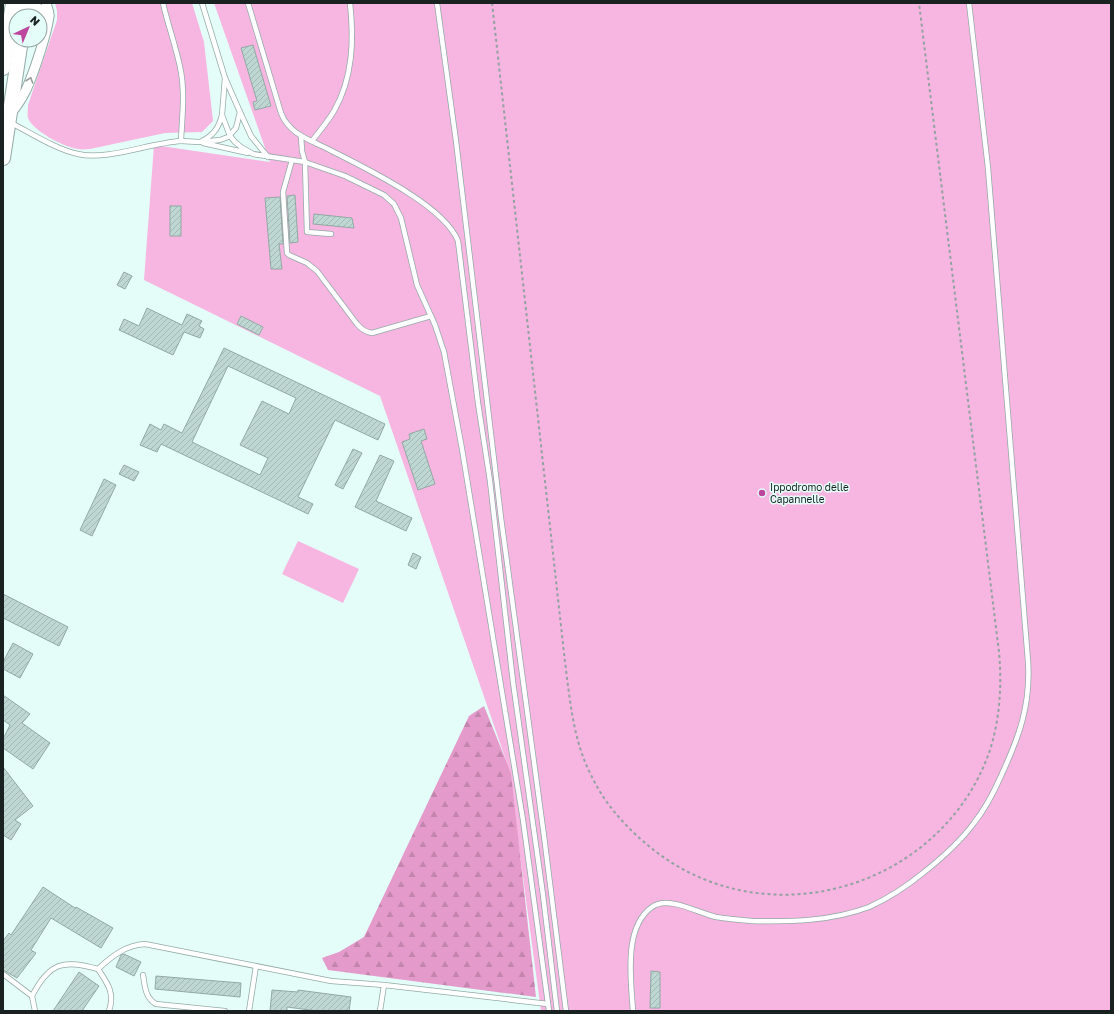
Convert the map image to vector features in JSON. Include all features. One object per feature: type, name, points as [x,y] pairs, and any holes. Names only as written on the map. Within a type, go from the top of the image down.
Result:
[{"type":"main road","points":[[3,68],[13,3]]},
{"type":"main road","points":[[3,158],[20,48]]},
{"type":"street","points":[[30,3],[49,16]]},
{"type":"street","points":[[10,118],[27,88],[41,47],[49,16],[46,3]]},
{"type":"lane","points":[[163,3],[182,78],[183,98],[180,141]]},
{"type":"lane","points":[[202,3],[225,78],[251,136],[268,157]]},
{"type":"lane","points":[[248,3],[283,116],[292,129],[301,136],[398,187],[420,201],[444,220],[458,241],[478,403],[490,481],[513,682],[543,895],[557,1011]]},
{"type":"lane","points":[[312,141],[334,110],[342,93],[348,73],[351,59],[352,34],[350,3]]},
{"type":"lane","points":[[437,3],[457,149],[501,518],[566,1011]]},
{"type":"lane","points":[[633,1011],[631,972],[632,948],[639,922],[651,907],[669,903],[725,919],[750,921],[797,920],[835,917],[878,903],[897,893],[919,876],[969,830],[988,802],[1019,736],[1028,696],[1028,661],[989,180],[969,3]]},
{"type":"lane","points":[[199,142],[218,128],[222,115],[225,78]]},
{"type":"lane","points":[[199,142],[223,139],[230,136],[236,128],[240,112]]},
{"type":"lane","points":[[222,115],[230,136],[241,148],[253,154]]},
{"type":"lane","points":[[10,118],[64,150],[82,155],[104,155],[160,143],[180,141],[199,142],[268,157],[305,162],[345,176],[384,195],[394,204],[401,218],[417,285],[431,316],[444,352],[462,449],[523,823],[548,1011]]},
{"type":"lane","points":[[301,136],[302,151],[305,162],[307,232],[331,234]]},
{"type":"lane","points":[[292,160],[283,192],[287,253],[307,263],[317,271],[356,324],[367,333],[372,333],[431,316]]},
{"type":"lane","points":[[98,969],[120,952],[133,946],[145,944],[331,981],[384,985],[548,1004]]},
{"type":"lane","points":[[32,996],[44,977],[58,966],[75,963],[98,969],[110,991],[111,1002],[109,1011]]},
{"type":"lane","points":[[249,1011],[256,966]]},
{"type":"lane","points":[[3,974],[32,996],[35,1011]]},
{"type":"lane","points":[[143,975],[146,994],[150,1000],[156,1004],[177,1009],[225,1011]]},
{"type":"lane","points":[[380,1011],[384,985]]},
{"type":"path","points":[[492,3],[565,662],[572,712],[580,750],[591,776],[610,807],[633,832],[657,852],[687,872],[708,881],[740,890],[775,895],[810,894],[842,886],[898,864],[918,850],[936,835],[950,819],[969,792],[989,752],[997,720],[1000,693],[999,652],[919,3]]},
{"type":"shaded area","points":[[55,3],[192,3],[204,42],[213,121],[202,132],[165,133],[90,149],[72,148],[57,142],[42,133],[31,123],[28,118],[28,105],[57,20]]},
{"type":"shaded area","name":"Ippodromo delle Capannelle","points":[[214,3],[1111,3],[1111,1011],[541,1011],[508,766],[380,396],[144,280],[154,145],[270,162]]},
{"type":"shaded area","points":[[298,541],[359,569],[343,603],[282,574]]},
{"type":"green space","points":[[484,706],[511,774],[536,997],[328,970],[322,958],[339,952],[364,937],[469,716]]},
{"type":"building","points":[[253,45],[271,106],[255,110],[253,102],[257,101],[241,48]]},
{"type":"building","points":[[295,195],[298,242],[290,243],[287,196]]},
{"type":"building","points":[[280,197],[283,244],[279,244],[282,269],[271,269],[265,198]]},
{"type":"building","points":[[170,206],[181,206],[181,236],[170,236]]},
{"type":"building","points":[[314,214],[352,218],[354,228],[313,224]]},
{"type":"building","points":[[124,272],[132,276],[125,289],[117,285]]},
{"type":"building","points":[[147,308],[182,325],[187,314],[202,321],[199,326],[204,329],[200,338],[184,332],[173,355],[119,330],[124,319],[139,326]]},
{"type":"building","points":[[241,316],[263,327],[259,335],[237,324]]},
{"type":"building","points":[[224,348],[385,424],[378,440],[335,420],[298,497],[313,504],[308,514],[161,444],[157,452],[140,445],[150,424],[161,430],[164,424],[182,433]],"holes":[[[228,366],[296,398],[289,414],[262,401],[240,445],[268,458],[260,475],[192,442]]]},
{"type":"building","points":[[424,429],[427,439],[421,441],[435,484],[418,490],[402,442],[410,439],[409,434]]},
{"type":"building","points":[[353,449],[362,453],[343,489],[335,485]]},
{"type":"building","points":[[380,455],[394,461],[376,501],[412,518],[406,531],[355,507]]},
{"type":"building","points":[[124,465],[139,472],[134,481],[119,474]]},
{"type":"building","points":[[104,479],[116,485],[92,536],[80,530]]},
{"type":"building","points":[[413,553],[421,557],[416,569],[408,565]]},
{"type":"building","points":[[3,594],[68,627],[59,646],[3,618]]},
{"type":"building","points":[[13,643],[33,654],[20,678],[3,669],[3,662]]},
{"type":"building","points":[[3,695],[30,714],[22,723],[50,743],[33,769],[3,748],[3,739],[10,725],[3,720]]},
{"type":"building","points":[[3,767],[33,806],[15,820],[21,824],[11,840],[3,835]]},
{"type":"building","points":[[43,887],[75,908],[76,907],[113,928],[101,948],[51,918],[31,950],[36,953],[17,978],[3,970],[3,941],[9,933],[11,935]]},
{"type":"building","points":[[124,954],[141,962],[134,976],[116,967],[121,955]]},
{"type":"building","points":[[651,971],[660,972],[660,1008],[650,1008]]},
{"type":"building","points":[[79,972],[99,986],[82,1011],[53,1011]]},
{"type":"building","points":[[156,976],[241,983],[240,997],[155,989]]},
{"type":"building","points":[[272,990],[298,992],[298,990],[351,997],[349,1011],[317,1011],[287,1007],[287,1011],[270,1011]]},
{"type":"place","name":"Ippodromo delle Capannelle","points":[[762,493]]}]
